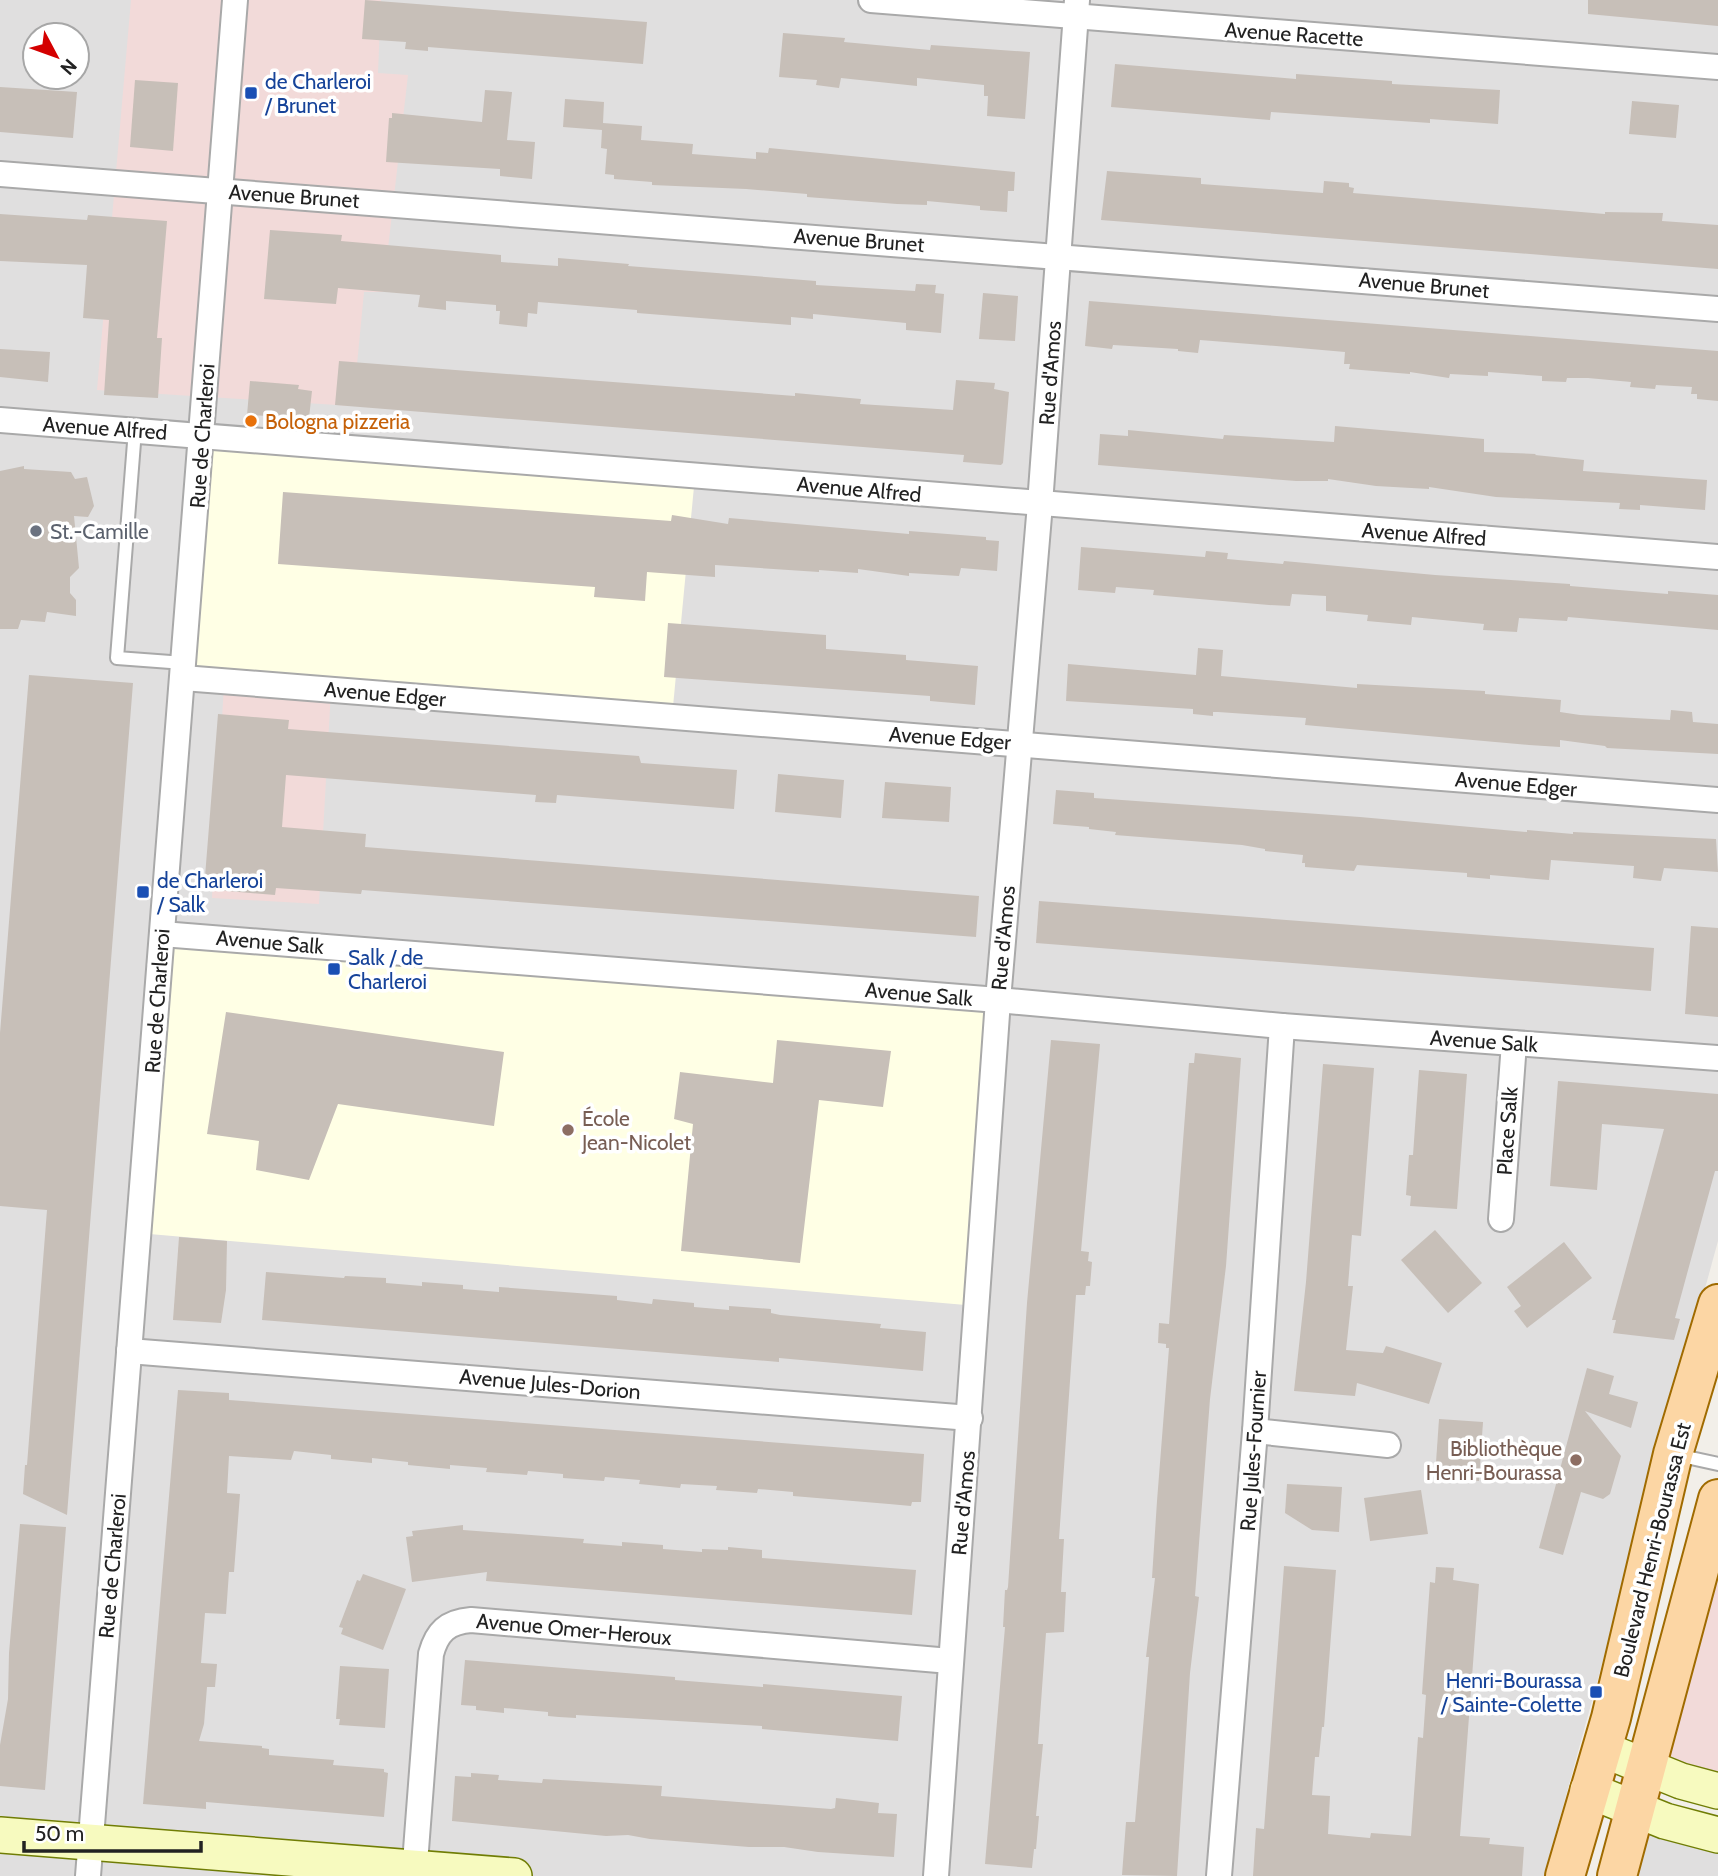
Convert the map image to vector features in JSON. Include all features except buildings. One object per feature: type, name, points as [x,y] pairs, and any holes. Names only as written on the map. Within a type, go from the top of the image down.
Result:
[{"type":"main road","name":"Boulevard Henri-Bourassa Est","points":[[1565,1876],[1602,1749],[1673,1454],[1718,1304]]},
{"type":"main road","points":[[1617,1876],[1718,1499]]},
{"type":"street","name":"Rue de Charleroi","points":[[88,1876],[235,0]]},
{"type":"street","name":"Avenue Racette","points":[[871,0],[1077,9],[1718,66]]},
{"type":"street","name":"Rue d'Amos","points":[[936,1876],[998,1000],[1040,504],[1077,9]]},
{"type":"street","name":"Avenue Brunet","points":[[0,173],[1718,309]]},
{"type":"street","name":"Avenue Alfred","points":[[0,420],[1718,557]]},
{"type":"street","name":"Avenue Edger","points":[[183,671],[1020,744],[1718,800]]},
{"type":"street","name":"Avenue Salk","points":[[162,934],[998,1000],[1282,1026],[1718,1058]]},
{"type":"street","name":"Rue Jules-Fournier","points":[[1219,1876],[1255,1431],[1282,1026]]},
{"type":"street","name":"Place Salk","points":[[1501,1219],[1514,1044]]},
{"type":"street","name":"Avenue Jules-Dorion","points":[[130,1351],[970,1418]]},
{"type":"street","points":[[1255,1431],[1388,1445]]},
{"type":"street","name":"Avenue Omer-Heroux","points":[[414,1872],[430,1654],[434,1640],[444,1628],[456,1622],[485,1621],[950,1661]]},
{"type":"street","points":[[1602,1749],[1681,1781],[1718,1791]]},
{"type":"street","points":[[1588,1790],[1665,1821],[1718,1835]]},
{"type":"street","points":[[0,1835],[414,1872],[514,1876]]},
{"type":"lane","points":[[135,430],[117,658],[183,671]]},
{"type":"lane","points":[[1673,1454],[1718,1464]]},
{"type":"shaded area","points":[[0,0],[1718,0],[1718,1241],[1544,1876],[0,1876]]},
{"type":"shaded area","points":[[131,0],[381,0],[378,73],[408,75],[383,292],[364,292],[353,406],[97,390]]},
{"type":"shaded area","points":[[201,435],[695,476],[672,717],[183,678]]},
{"type":"shaded area","points":[[224,684],[331,690],[319,904],[212,898]]},
{"type":"shaded area","name":"École Jean-Nicolet","points":[[162,934],[998,1000],[977,1306],[138,1233]]},
{"type":"shaded area","points":[[1718,1503],[1718,1789],[1647,1768]]},
{"type":"shaded area","points":[[1635,1809],[1718,1831],[1718,1876],[1617,1876]]},
{"type":"place","name":"de Charleroi / Brunet","points":[[251,93]]},
{"type":"place","name":"Bologna pizzeria","points":[[251,421]]},
{"type":"place","name":"St.-Camille","points":[[36,531]]},
{"type":"place","name":"de Charleroi / Salk","points":[[143,892]]},
{"type":"place","name":"Salk / de Charleroi","points":[[334,969]]},
{"type":"place","name":"École Jean-Nicolet","points":[[568,1130]]},
{"type":"place","name":"Bibliothèque Henri-Bourassa","points":[[1576,1460]]},
{"type":"place","name":"Henri-Bourassa / Sainte-Colette","points":[[1596,1692]]}]
